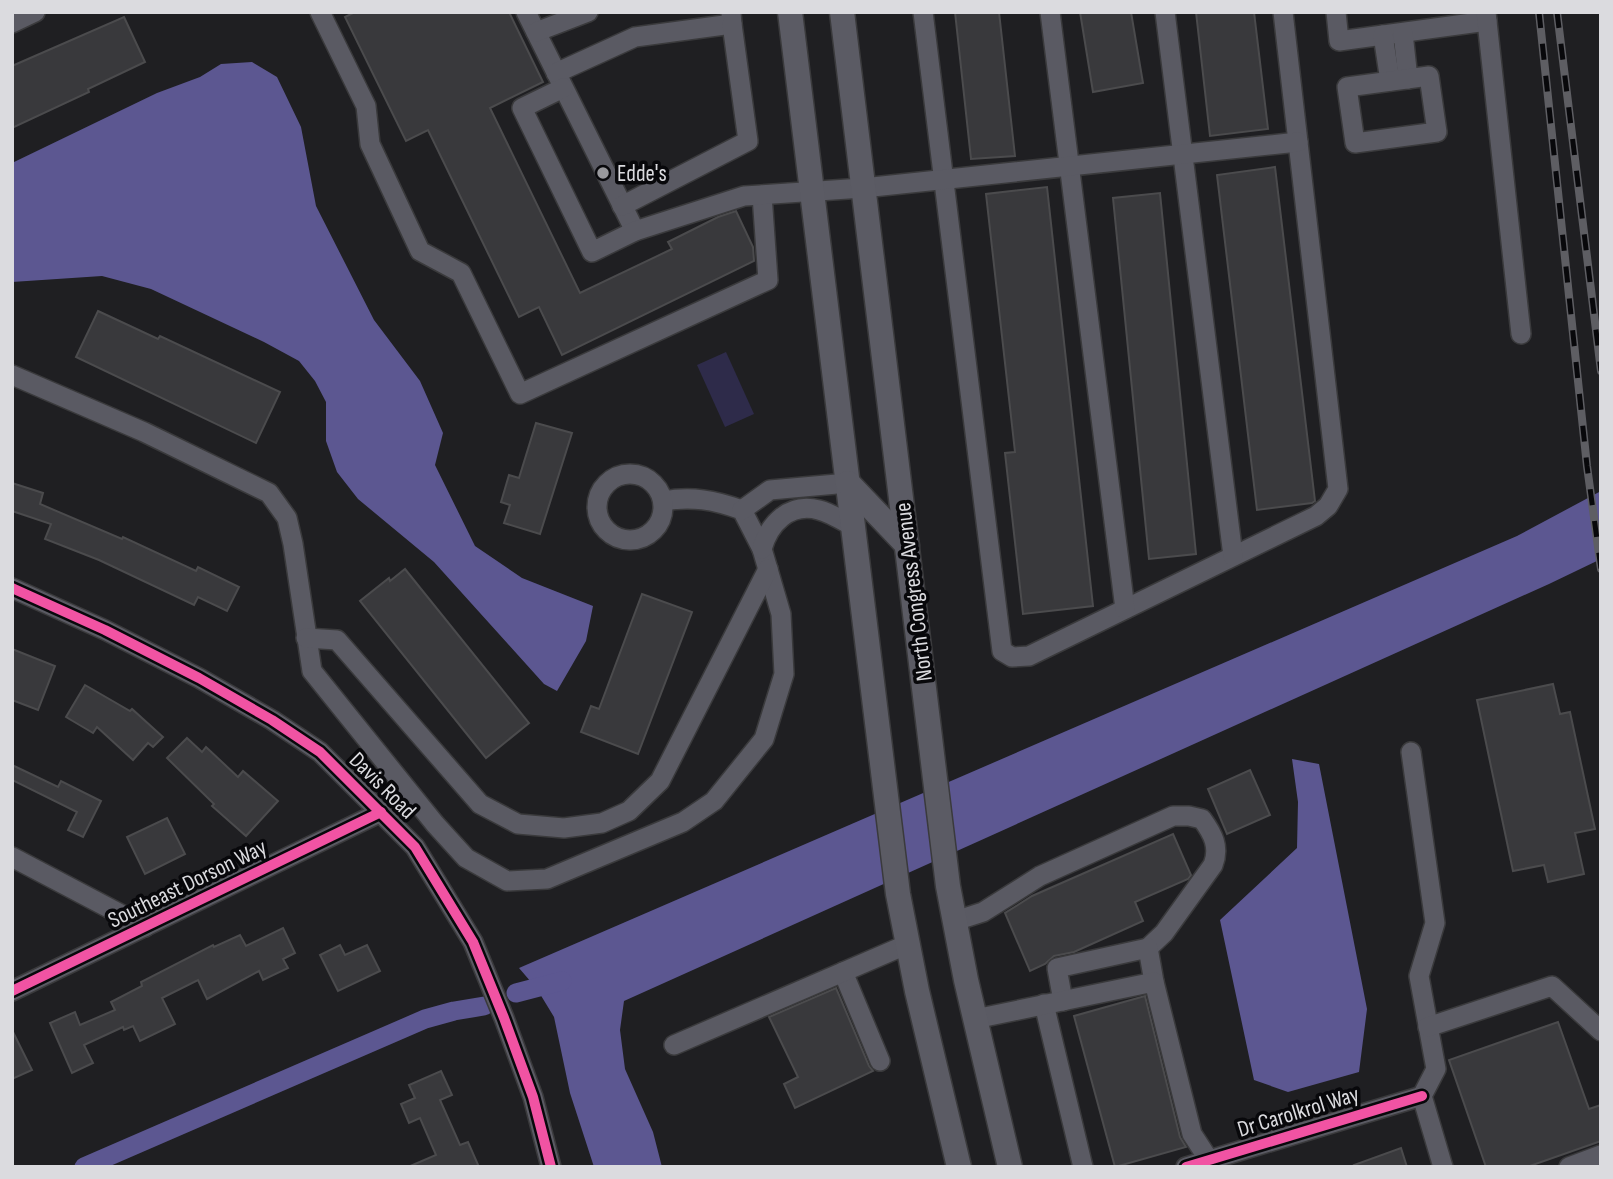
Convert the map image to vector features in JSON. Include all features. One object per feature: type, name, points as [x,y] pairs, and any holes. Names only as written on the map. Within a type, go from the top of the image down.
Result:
[{"type":"main road","points":[[790,12],[898,894],[959,1167]]},
{"type":"main road","name":"North Congress Avenue","points":[[842,12],[948,886],[975,1019],[1010,1167]]},
{"type":"main road","points":[[848,483],[907,545]]},
{"type":"street","points":[[12,23],[35,12]]},
{"type":"street","points":[[320,12],[366,106],[370,144],[420,251],[461,273],[520,394],[768,280],[762,195]]},
{"type":"street","points":[[526,12],[635,232]]},
{"type":"street","points":[[536,32],[588,12]]},
{"type":"street","points":[[923,12],[1002,651],[1012,657],[1029,656],[1316,516],[1328,506],[1338,489],[1283,12]]},
{"type":"street","points":[[1050,12],[1125,609]]},
{"type":"street","points":[[1165,12],[1233,556]]},
{"type":"street","points":[[1336,12],[1339,41],[1486,17],[1521,334]]},
{"type":"street","points":[[622,206],[748,141],[732,18],[635,37],[559,81],[522,108],[592,252],[635,232],[744,196],[812,193],[1298,142]]},
{"type":"street","points":[[1393,34],[1399,80]]},
{"type":"street","points":[[1429,76],[1437,131],[1355,143],[1347,87],[1399,80],[1429,76]]},
{"type":"street","points":[[12,375],[144,432],[269,493],[287,518],[312,671],[435,824],[466,858],[507,881],[547,879],[683,822],[714,801],[764,739],[784,674],[781,614],[762,549],[742,510],[706,499],[684,497],[663,502]]},
{"type":"street","points":[[742,510],[770,490],[848,483]]},
{"type":"street","points":[[760,497],[775,522]]},
{"type":"street","points":[[762,549],[766,534],[775,522],[788,513],[803,508],[818,509],[854,527]]},
{"type":"street","points":[[306,638],[337,640],[480,804],[518,824],[564,828],[601,823],[629,811],[660,781],[768,569]]},
{"type":"street","name":"Davis Road","points":[[12,588],[164,660],[272,720],[320,752],[415,847],[473,942],[533,1097],[551,1167]]},
{"type":"street","points":[[1410,752],[1435,923],[1419,976],[1436,1069],[1422,1096],[1443,1167]]},
{"type":"street","name":"Southeast Dorson Way","points":[[12,990],[380,812]]},
{"type":"street","points":[[954,921],[983,912],[1040,876],[1172,816],[1202,819],[1213,834],[1217,854],[1213,865],[1164,933],[1148,948],[1057,968],[1054,1003],[1083,1167]]},
{"type":"street","points":[[601,823],[612,852]]},
{"type":"street","points":[[12,857],[145,927]]},
{"type":"street","points":[[674,1045],[908,944]]},
{"type":"street","points":[[1148,948],[1192,1134],[1209,1160]]},
{"type":"street","points":[[843,972],[880,1061]]},
{"type":"street","points":[[975,1019],[1154,982]]},
{"type":"street","points":[[1428,1027],[1552,986],[1601,1031]]},
{"type":"street","name":"Dr Carolkrol Way","points":[[1186,1167],[1209,1160],[1236,1160],[1422,1096]]},
{"type":"street","points":[[1569,1167],[1601,1155]]},
{"type":"shaded area","points":[[252,62],[277,77],[301,127],[316,206],[374,320],[420,381],[443,433],[435,465],[475,546],[522,578],[593,606],[586,641],[557,691],[544,684],[434,562],[358,499],[337,472],[326,441],[326,402],[315,381],[299,361],[151,289],[102,276],[12,282],[12,163],[157,93],[200,77],[221,64]]},
{"type":"shaded area","points":[[726,352],[754,414],[725,427],[697,365]]},
{"type":"shaded area","points":[[1601,491],[1601,559],[624,1001],[620,1030],[625,1069],[653,1132],[662,1167],[594,1167],[570,1093],[554,1017],[537,989],[519,968],[1517,536]]},
{"type":"shaded area","points":[[1292,759],[1319,764],[1367,1009],[1359,1072],[1288,1092],[1254,1080],[1220,920],[1297,848],[1298,802]]},
{"type":"building","points":[[355,12],[509,12],[543,82],[490,108],[580,293],[672,249],[668,242],[736,211],[753,247],[754,261],[562,355],[539,307],[519,317],[428,130],[406,141],[345,17]]},
{"type":"building","points":[[955,12],[999,12],[1015,156],[971,159]]},
{"type":"building","points":[[1080,12],[1131,12],[1143,83],[1093,92]]},
{"type":"building","points":[[1196,12],[1254,12],[1268,129],[1210,136]]},
{"type":"building","points":[[124,17],[145,62],[12,128],[12,66]]},
{"type":"building","points":[[1275,167],[1315,501],[1257,510],[1217,175]]},
{"type":"building","points":[[1047,187],[1093,606],[1023,614],[1005,453],[1015,452],[986,194]]},
{"type":"building","points":[[1160,193],[1196,554],[1149,559],[1113,198]]},
{"type":"building","points":[[98,311],[158,339],[160,336],[280,392],[256,443],[76,357]]},
{"type":"building","points":[[536,423],[572,433],[540,534],[504,523],[510,505],[501,502],[509,475],[519,478]]},
{"type":"building","points":[[12,483],[43,493],[40,504],[122,539],[123,537],[196,571],[198,567],[239,587],[227,611],[198,597],[194,605],[99,560],[45,539],[51,524],[12,511]]},
{"type":"building","points":[[405,569],[529,723],[486,758],[360,601]]},
{"type":"building","points":[[642,594],[692,612],[638,754],[581,732],[591,706],[599,709]]},
{"type":"building","points":[[12,649],[55,666],[38,710],[12,700]]},
{"type":"building","points":[[1553,684],[1560,714],[1570,712],[1595,829],[1575,833],[1584,874],[1548,882],[1544,865],[1513,871],[1477,700]]},
{"type":"building","points":[[85,685],[130,711],[132,709],[163,737],[153,747],[148,743],[133,760],[97,727],[93,733],[66,717]]},
{"type":"building","points":[[187,738],[202,752],[206,747],[238,777],[243,771],[278,801],[246,836],[212,806],[214,804],[167,758]]},
{"type":"building","points":[[12,765],[58,787],[61,781],[101,801],[83,837],[68,830],[77,812],[12,780]]},
{"type":"building","points":[[1250,770],[1270,815],[1227,834],[1208,789]]},
{"type":"building","points":[[167,818],[185,854],[145,874],[127,837]]},
{"type":"building","points":[[1173,834],[1191,875],[1188,879],[1135,902],[1143,921],[1074,952],[1054,956],[1030,971],[1005,913],[1032,896]]},
{"type":"building","points":[[283,928],[295,953],[283,959],[288,968],[263,980],[259,971],[207,999],[198,980],[162,998],[175,1024],[140,1041],[133,1026],[124,1030],[123,1027],[84,1045],[93,1063],[72,1073],[50,1023],[75,1012],[80,1025],[115,1010],[111,1002],[142,986],[141,982],[213,945],[214,947],[240,935],[246,946]]},
{"type":"building","points":[[340,945],[345,955],[367,945],[380,971],[338,991],[320,955]]},
{"type":"building","points":[[836,988],[873,1071],[795,1108],[784,1084],[798,1077],[769,1017]]},
{"type":"building","points":[[1145,996],[1180,1137],[1186,1147],[1115,1167],[1074,1016]]},
{"type":"building","points":[[1558,1022],[1589,1109],[1601,1105],[1601,1141],[1527,1167],[1486,1167],[1449,1060]]},
{"type":"building","points":[[12,1030],[32,1070],[12,1079]]},
{"type":"building","points":[[441,1071],[452,1095],[440,1100],[460,1145],[468,1142],[479,1167],[408,1167],[436,1155],[420,1118],[409,1123],[401,1104],[415,1098],[409,1085]]},
{"type":"building","points":[[1401,1148],[1407,1167],[1354,1165]]},
{"type":"waterway","points":[[516,993],[562,981]]},
{"type":"waterway","points":[[84,1167],[425,1019],[484,1006]]},
{"type":"railway","points":[[1539,12],[1587,466],[1601,569]]},
{"type":"railway","points":[[1557,12],[1601,371]]},
{"type":"cycle path","points":[[12,588],[105,630],[199,678],[272,720],[320,752],[415,847],[473,942],[533,1097],[551,1167]]},
{"type":"cycle path","points":[[12,991],[381,812]]},
{"type":"cycle path","points":[[1186,1167],[1422,1096]]},
{"type":"place","name":"Edde's","points":[[603,173]]}]
